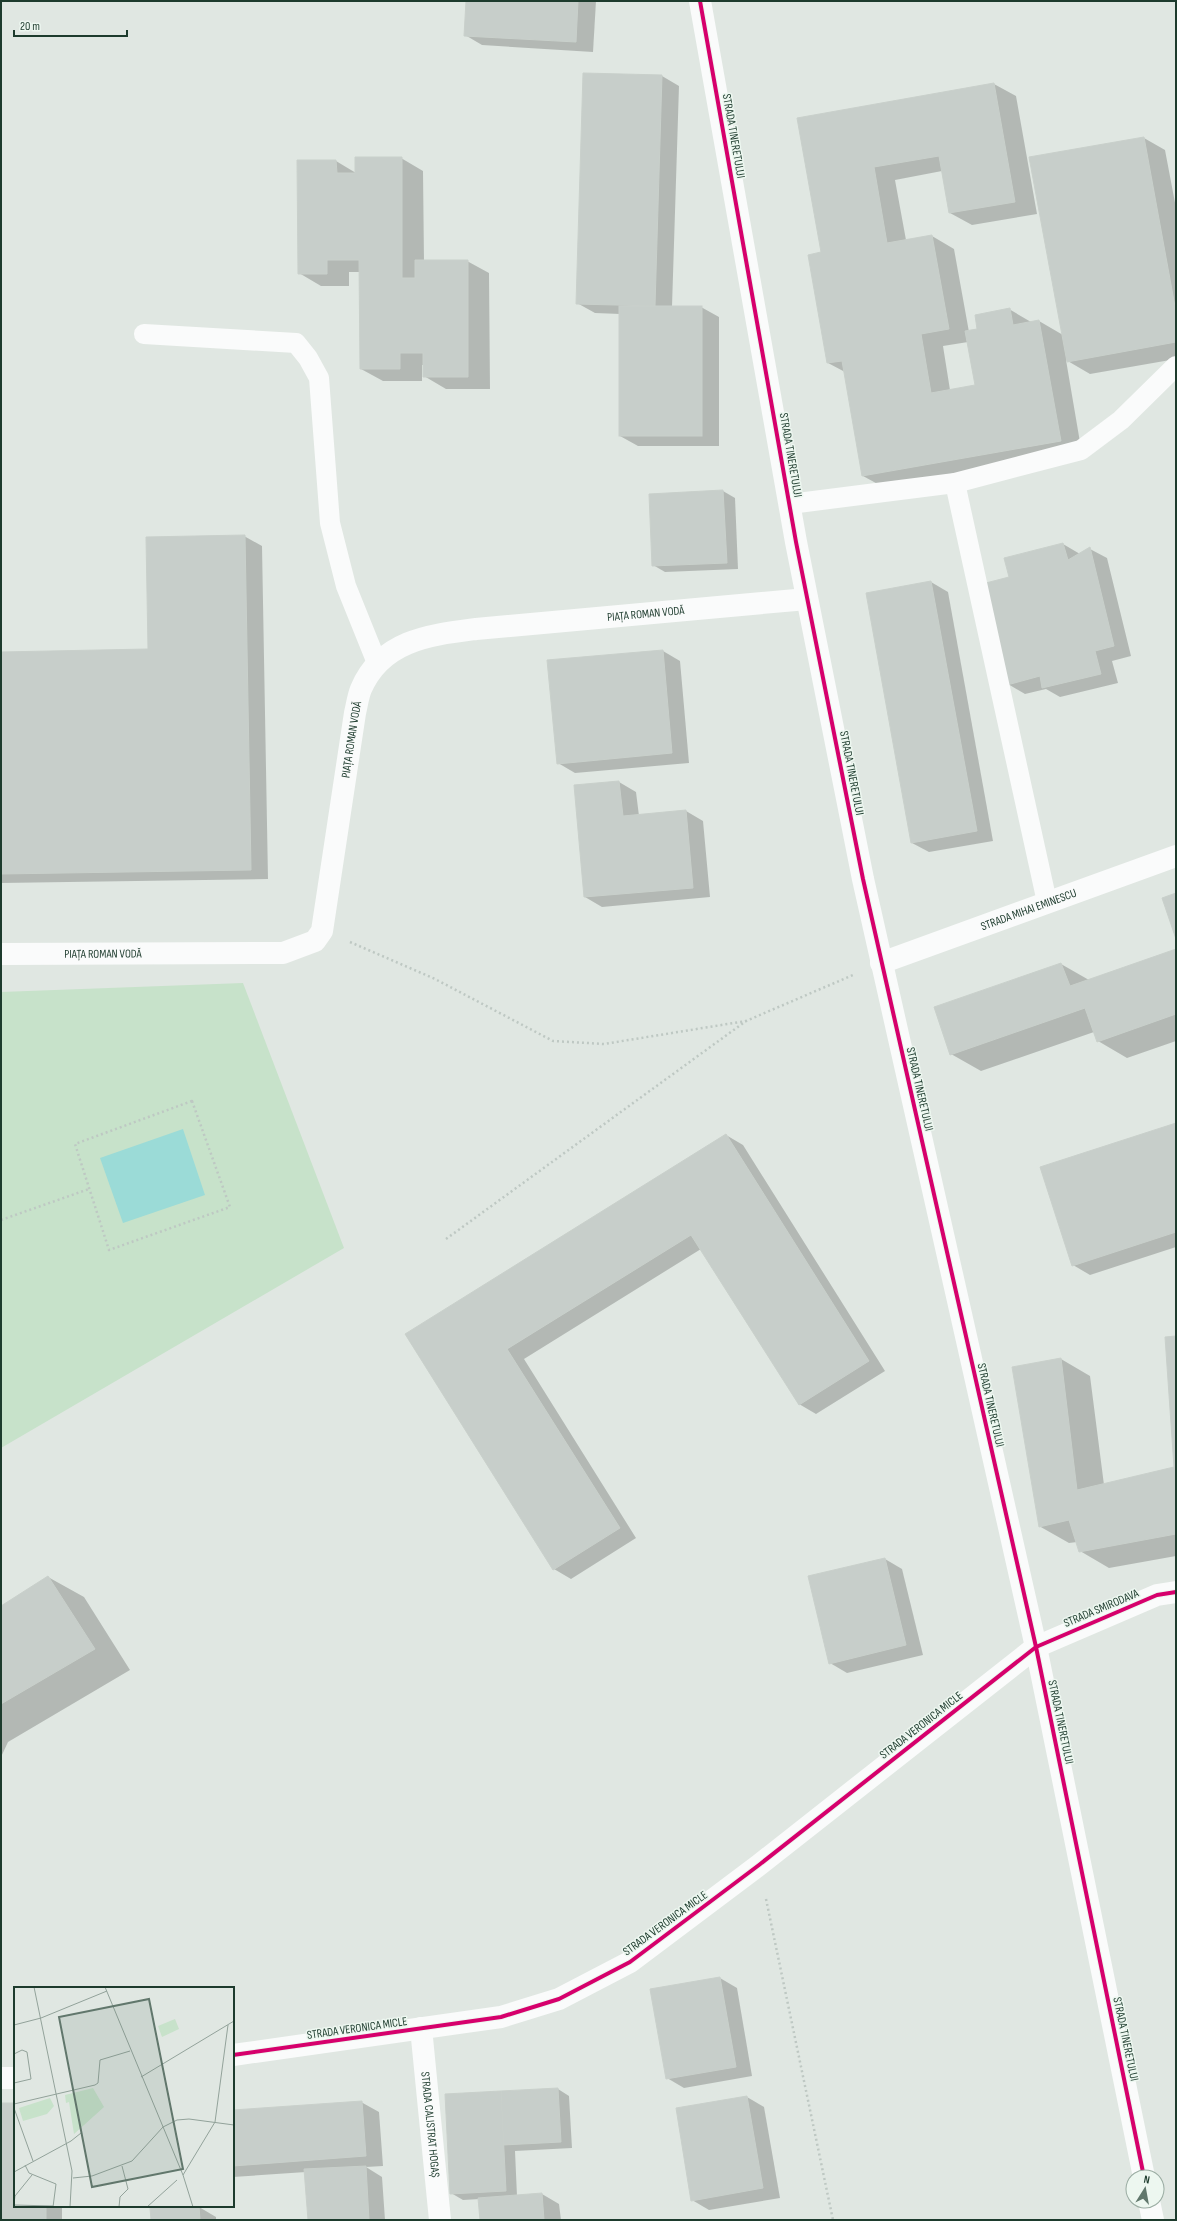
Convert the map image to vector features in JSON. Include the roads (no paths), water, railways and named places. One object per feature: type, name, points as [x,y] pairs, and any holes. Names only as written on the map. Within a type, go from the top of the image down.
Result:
[{"type":"street","name":"STRADA TINERETULUI","points":[[700,1],[807,599],[881,963],[1036,1647],[1142,2169]]},
{"type":"street","name":"PIAȚA ROMAN VODĂ","points":[[1,954],[284,953],[314,941],[322,931],[355,713],[361,689],[377,663],[398,646],[429,635],[476,629],[807,599]]},
{"type":"street","name":"STRADA MIHAI EMINESCU","points":[[881,963],[1176,856]]},
{"type":"street","name":"STRADA SMIRODAVA","points":[[1036,1647],[1157,1595],[1176,1592]]},
{"type":"street","name":"STRADA VERONICA MICLE","points":[[234,2055],[501,2017],[559,1999],[630,1962],[759,1865],[1036,1647]]},
{"type":"street","name":"STRADA CALISTRAT HOGAȘ","points":[[421,2028],[440,2220]]},
{"type":"street","points":[[1,2078],[14,2078]]},
{"type":"street","points":[[1151,2209],[1153,2220]]},
{"type":"lane","points":[[144,334],[296,343],[308,358],[319,378],[330,523],[346,586],[377,663]]},
{"type":"lane","points":[[790,504],[955,483],[1082,450],[1121,420],[1176,366]]},
{"type":"lane","points":[[955,483],[1047,902]]},
{"type":"water","points":[[183,1129],[205,1195],[123,1223],[100,1158]]}]
